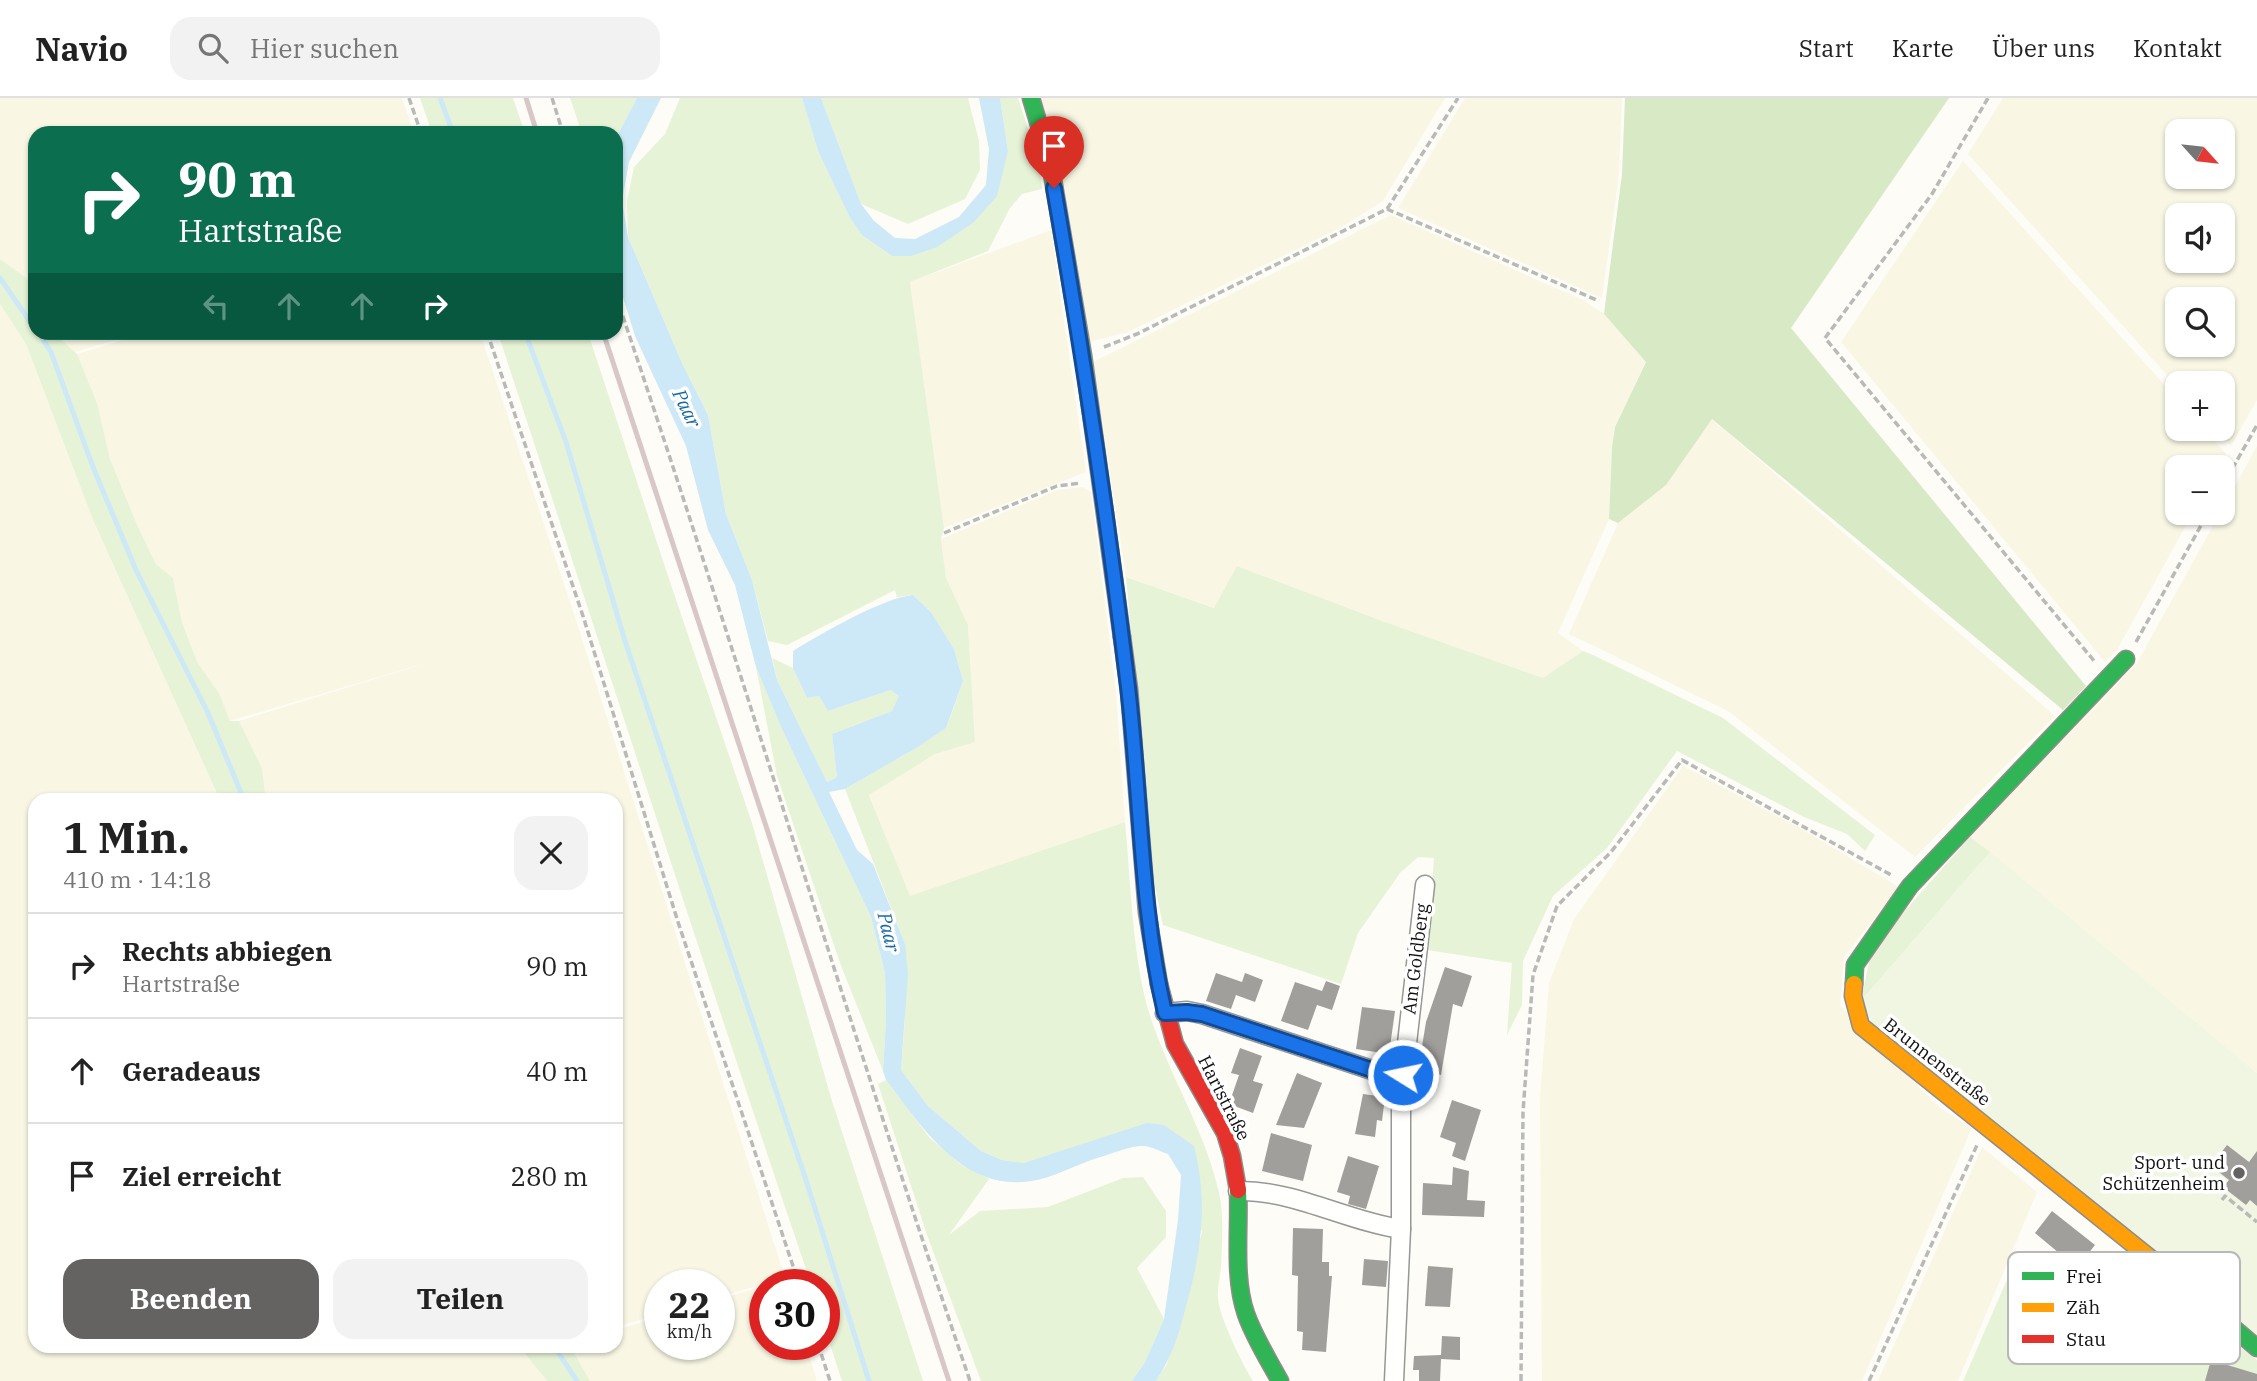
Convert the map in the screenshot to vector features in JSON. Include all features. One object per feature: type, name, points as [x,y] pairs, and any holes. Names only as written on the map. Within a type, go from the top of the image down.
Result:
[{"type":"street","name":"Hartstraße","points":[[1031,98],[1050,162],[1083,355],[1129,689],[1147,912],[1155,969],[1175,1044],[1225,1133],[1232,1156],[1238,1191],[1240,1287],[1245,1311],[1259,1344],[1280,1381]]},
{"type":"street","name":"Brunnenstraße","points":[[2126,659],[1910,886],[1855,965],[1853,996],[1860,1026],[2143,1252]]},
{"type":"street","name":"Am Goldberg","points":[[1394,1381],[1401,1229],[1403,1075],[1425,885]]},
{"type":"street","points":[[1165,1013],[1202,1014],[1381,1073],[1403,1075]]},
{"type":"street","points":[[1238,1191],[1273,1192],[1374,1225],[1401,1229]]},
{"type":"street","name":"Brunnenstraße","points":[[2240,1334],[2257,1348]]},
{"type":"path","points":[[410,98],[419,126]]},
{"type":"path","points":[[552,98],[561,126]]},
{"type":"path","points":[[1083,355],[1137,334],[1387,209],[1458,98]]},
{"type":"path","points":[[1988,98],[1932,194],[1825,338],[2108,678]]},
{"type":"path","points":[[1387,209],[1599,301]]},
{"type":"path","points":[[623,317],[970,1381]]},
{"type":"path","points":[[490,340],[583,616],[678,922],[794,1269]]},
{"type":"path","points":[[2235,464],[2257,425]]},
{"type":"path","points":[[944,533],[1057,486],[1080,482],[1101,484]]},
{"type":"path","points":[[2126,659],[2201,525]]},
{"type":"path","points":[[1521,1381],[1523,1112],[1533,975],[1558,906],[1611,852],[1682,760],[1910,886]]},
{"type":"path","points":[[1869,1381],[1987,1125]]},
{"type":"path","points":[[2222,1200],[2225,1196],[2257,1222]]},
{"type":"path","points":[[823,1360],[830,1381]]},
{"type":"shaded area","points":[[0,98],[402,98],[412,126],[28,126],[28,279],[0,259]]},
{"type":"shaded area","points":[[1041,98],[1445,98],[1383,201],[1340,228],[1128,332],[1089,342]]},
{"type":"shaded area","points":[[1465,98],[1622,98],[1619,175],[1602,298],[1398,208]]},
{"type":"shaded area","points":[[2003,98],[2257,98],[2257,400],[2235,439],[2235,371],[2165,373],[1968,154]]},
{"type":"shaded area","points":[[1963,161],[2165,386],[2165,441],[2215,441],[2226,454],[2165,455],[2165,525],[2186,525],[2117,650],[2105,662],[1841,342]]},
{"type":"shaded area","points":[[1391,215],[1585,301],[1604,314],[1646,361],[1615,427],[1609,519],[1558,633],[1583,651],[1543,678],[1237,566],[1215,608],[1126,577],[1093,362]]},
{"type":"shaded area","points":[[1051,230],[1086,472],[944,528],[910,282]]},
{"type":"shaded area","points":[[0,304],[26,344],[93,520],[217,793],[28,793],[28,1353],[525,1353],[547,1381],[0,1381]]},
{"type":"shaded area","points":[[62,340],[115,340],[75,352]]},
{"type":"shaded area","points":[[123,340],[482,340],[575,617],[782,1269],[749,1269],[749,1288],[735,1292],[735,1269],[644,1269],[644,1319],[623,1325],[623,793],[265,793],[262,768],[239,721],[436,660],[230,721],[219,693],[197,663],[182,622],[173,578],[156,564],[138,527],[110,459],[97,403],[77,354]]},
{"type":"shaded area","points":[[1712,419],[2055,716],[1915,857],[1728,711],[1569,634],[1618,523],[1665,484]]},
{"type":"shaded area","points":[[2257,446],[2257,1073],[1970,837],[2137,663],[2213,525],[2235,525],[2235,486]]},
{"type":"shaded area","points":[[1083,487],[1091,492],[1116,692],[1125,822],[910,897],[869,794],[935,754],[975,741],[968,625],[946,578],[941,539],[1057,490]]},
{"type":"shaded area","points":[[1683,766],[1798,827],[1899,887],[1844,957],[1840,1006],[1940,1108],[1972,1128],[1862,1381],[1542,1381],[1540,1097],[1549,983],[1574,919]]},
{"type":"shaded area","points":[[1982,1147],[2037,1192],[2012,1252],[2008,1252],[2008,1261],[1958,1381],[1878,1381]]},
{"type":"shaded area","points":[[749,1291],[749,1360],[811,1360],[817,1381],[590,1381],[574,1353],[623,1353],[623,1328],[644,1322],[644,1360],[735,1360],[735,1294]]},
{"type":"green space","points":[[420,98],[513,98],[523,126],[430,126]]},
{"type":"green space","points":[[570,98],[637,98],[622,126],[580,126]]},
{"type":"green space","points":[[680,98],[802,98],[818,151],[850,218],[862,235],[892,256],[973,223],[1008,151],[1000,98],[1018,98],[1039,162],[1042,189],[1022,194],[1010,208],[988,251],[910,282],[944,528],[941,539],[946,578],[968,625],[975,742],[935,754],[869,795],[910,896],[1125,822],[1133,920],[1144,993],[1158,1039],[1213,1170],[1221,1201],[1222,1220],[1218,1299],[1227,1329],[1253,1381],[1156,1381],[1167,1364],[1202,1232],[1164,1125],[1024,1163],[1002,1160],[981,1151],[928,1106],[901,1070],[905,1020],[905,944],[845,789],[946,728],[963,681],[954,649],[931,612],[913,595],[897,597],[895,590],[787,645],[768,641],[752,580],[726,514],[708,415],[682,363],[628,237],[627,201],[634,167],[665,134]]},
{"type":"green space","points":[[821,98],[968,98],[979,141],[980,170],[965,199],[908,224],[861,204]]},
{"type":"green space","points":[[1625,98],[1949,98],[1791,328],[2086,686],[2063,710],[1712,419],[1666,485],[1618,523],[1609,519],[1615,427],[1646,362],[1604,314],[1622,174]]},
{"type":"green space","points":[[0,259],[28,279],[28,340],[62,340],[77,354],[97,403],[110,459],[138,527],[156,564],[173,578],[182,622],[197,662],[219,693],[230,721],[239,721],[262,768],[265,793],[217,793],[93,520],[26,344],[0,304]]},
{"type":"green space","points":[[500,340],[590,340],[752,823],[832,1101],[923,1381],[842,1381],[835,1360],[840,1360],[840,1269],[806,1269]]},
{"type":"green space","points":[[1237,566],[1543,678],[1583,651],[1593,655],[1723,718],[1875,835],[1865,851],[1847,834],[1804,817],[1677,751],[1607,848],[1553,896],[1523,961],[1522,1005],[1507,1035],[1512,963],[1427,950],[1434,858],[1418,857],[1400,873],[1358,933],[1341,984],[1163,925],[1154,881],[1126,577],[1214,608]]},
{"type":"green space","points":[[772,658],[793,668],[807,698],[819,696],[828,711],[891,690],[900,696],[892,711],[832,734],[837,777],[827,782],[777,680]]},
{"type":"green space","points":[[756,667],[781,727],[871,917],[885,973],[883,1071],[840,963],[777,776]]},
{"type":"green space","points":[[1970,837],[1990,852],[1861,1001],[1872,948]]},
{"type":"green space","points":[[1990,852],[2257,1073],[2257,1336],[2240,1322],[2240,1252],[2154,1252],[1872,1023],[1861,1001]]},
{"type":"green space","points":[[886,1080],[929,1137],[960,1164],[989,1179],[949,1235],[980,1211],[1048,1207],[1123,1178],[1143,1177],[1166,1211],[1166,1237],[1137,1268],[1164,1319],[1145,1362],[1132,1381],[981,1381],[927,1235],[878,1084]]},
{"type":"green space","points":[[2008,1277],[2008,1364],[2240,1364],[2240,1347],[2257,1360],[2257,1381],[1963,1381]]},
{"type":"green space","points":[[525,1353],[574,1353],[590,1381],[547,1381]]},
{"type":"water","points":[[637,98],[661,98],[629,162],[623,195],[623,126]]},
{"type":"water","points":[[802,98],[821,98],[861,204],[874,221],[895,238],[915,239],[959,217],[986,185],[989,149],[979,98],[1000,98],[1008,151],[997,196],[973,223],[937,247],[911,256],[892,256],[862,235],[850,218],[818,151]]},
{"type":"water","name":"Paar","points":[[623,207],[628,237],[682,363],[708,415],[726,514],[752,580],[777,680],[827,782],[837,777],[832,734],[892,711],[899,696],[891,690],[828,711],[819,696],[807,698],[793,668],[793,651],[869,610],[913,595],[931,612],[954,649],[963,681],[946,728],[845,789],[829,792],[857,850],[873,864],[905,944],[908,974],[901,1070],[928,1106],[981,1151],[1002,1160],[1024,1163],[1147,1123],[1164,1125],[1194,1146],[1202,1206],[1196,1265],[1178,1336],[1156,1381],[1132,1381],[1145,1362],[1164,1319],[1178,1220],[1181,1175],[1168,1154],[1138,1146],[1031,1181],[1007,1182],[985,1176],[946,1152],[914,1117],[886,1080],[883,1071],[885,973],[871,917],[781,727],[756,667],[735,585],[708,530],[686,446],[635,336],[623,297]]},
{"type":"building","points":[[1445,967],[1472,976],[1462,1007],[1453,1004],[1441,1075],[1418,1071],[1426,1022]]},
{"type":"building","points":[[1216,973],[1242,982],[1245,973],[1263,980],[1255,1002],[1236,995],[1231,1009],[1206,1001]]},
{"type":"building","points":[[1326,981],[1340,986],[1332,1010],[1317,1005],[1308,1030],[1281,1021],[1295,982],[1322,991]]},
{"type":"building","points":[[1362,1007],[1395,1011],[1389,1054],[1356,1049]]},
{"type":"building","points":[[1240,1048],[1262,1056],[1253,1081],[1263,1084],[1253,1113],[1229,1104],[1239,1075],[1231,1073]]},
{"type":"building","points":[[1297,1073],[1322,1083],[1304,1128],[1276,1125]]},
{"type":"building","points":[[1363,1094],[1385,1097],[1382,1121],[1377,1120],[1375,1137],[1355,1134]]},
{"type":"building","points":[[1452,1100],[1481,1110],[1465,1161],[1452,1156],[1456,1143],[1440,1137]]},
{"type":"building","points":[[1271,1133],[1312,1145],[1303,1181],[1262,1171]]},
{"type":"building","name":"Sport- und Schützenheim","points":[[2227,1145],[2249,1162],[2257,1151],[2257,1206],[2250,1200],[2246,1205],[2223,1187],[2229,1180],[2211,1166]]},
{"type":"building","points":[[1348,1156],[1379,1166],[1366,1209],[1348,1204],[1350,1196],[1337,1192]]},
{"type":"building","points":[[1453,1167],[1469,1171],[1467,1200],[1485,1201],[1484,1217],[1422,1215],[1423,1183],[1452,1185]]},
{"type":"building","points":[[2052,1211],[2095,1245],[2090,1252],[2058,1252],[2035,1233]]},
{"type":"building","points":[[1293,1228],[1323,1229],[1322,1262],[1329,1262],[1329,1276],[1332,1276],[1326,1352],[1302,1350],[1303,1332],[1297,1331],[1298,1276],[1292,1275]]},
{"type":"building","points":[[1364,1259],[1388,1261],[1386,1287],[1362,1285]]},
{"type":"building","points":[[1428,1266],[1453,1268],[1450,1307],[1425,1306]]},
{"type":"building","points":[[1442,1336],[1460,1337],[1460,1360],[1441,1359],[1440,1381],[1419,1381],[1419,1370],[1413,1370],[1414,1356],[1441,1355]]},
{"type":"building","points":[[2210,1364],[2224,1364],[2257,1374],[2257,1381],[2205,1381]]},
{"type":"waterway","points":[[440,98],[450,126]]},
{"type":"waterway","points":[[0,278],[28,319]]},
{"type":"waterway","points":[[43,340],[51,352],[93,467],[136,570],[208,713],[241,793]]},
{"type":"waterway","points":[[528,340],[566,442],[625,641],[806,1180],[869,1381]]},
{"type":"waterway","points":[[559,1353],[577,1381]]},
{"type":"railway","points":[[526,98],[535,126]]},
{"type":"railway","points":[[606,340],[949,1381]]},
{"type":"traffic: fast","points":[[1031,98],[1050,162],[1083,355],[1122,637]]},
{"type":"traffic: fast","points":[[1854,984],[1855,965],[1910,886],[2126,659]]},
{"type":"traffic: fast","points":[[1238,1190],[1238,1269],[1242,1300],[1253,1331],[1280,1381]]},
{"type":"traffic: fast","points":[[2240,1333],[2257,1348]]},
{"type":"traffic: slow","points":[[1122,637],[1129,689],[1147,912],[1159,984]]},
{"type":"traffic: slow","points":[[1854,984],[1853,996],[1861,1026],[2143,1252]]},
{"type":"traffic: jam","points":[[1159,984],[1175,1044],[1225,1133],[1238,1190]]},
{"type":"place","name":"Sport- und Schützenheim","points":[[2239,1173]]},
{"type":"route","points":[[1054,188],[1083,355],[1129,689],[1147,912],[1155,969],[1165,1013],[1202,1014],[1381,1073],[1403,1075]]}]
